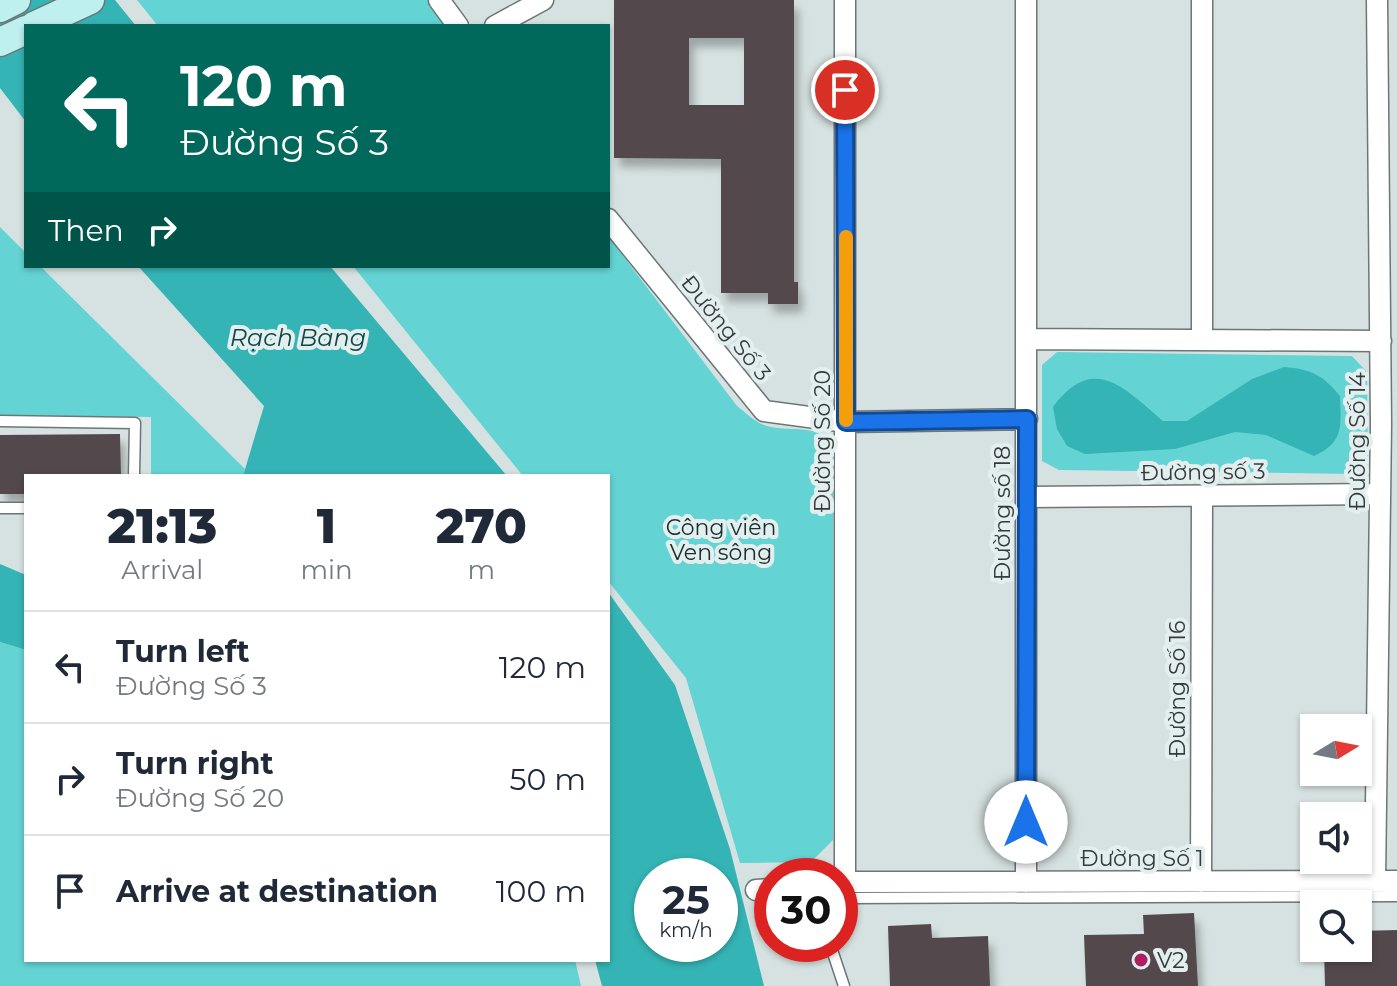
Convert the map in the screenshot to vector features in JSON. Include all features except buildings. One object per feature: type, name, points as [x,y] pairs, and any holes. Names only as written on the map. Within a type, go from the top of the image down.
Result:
[{"type":"main road","points":[[0,8],[16,0]]},
{"type":"main road","points":[[38,24],[90,0]]},
{"type":"main road","points":[[0,42],[24,31]]},
{"type":"street","points":[[439,0],[457,24]]},
{"type":"street","points":[[499,24],[543,0]]},
{"type":"street","name":"Đường Số 20","points":[[845,0],[846,422],[861,887]]},
{"type":"street","name":"Đường số 18","points":[[1026,0],[1026,882]]},
{"type":"street","points":[[1202,0],[1202,340]]},
{"type":"street","name":"Đường Số 14","points":[[1375,881],[1380,494],[1389,424],[1381,341],[1377,0]]},
{"type":"street","name":"Đường Số 3","points":[[610,221],[764,411],[846,422],[1027,419]]},
{"type":"street","points":[[1027,339],[1381,341]]},
{"type":"street","name":"Đường số 3","points":[[1026,497],[1380,494]]},
{"type":"street","name":"Đường Số 16","points":[[1201,882],[1202,496]]},
{"type":"street","name":"Đường Số 1","points":[[861,887],[1026,882],[1397,881]]},
{"type":"lane","points":[[0,421],[135,423],[134,474]]},
{"type":"lane","points":[[0,508],[24,508]]},
{"type":"lane","points":[[861,887],[1397,896]]},
{"type":"lane","points":[[836,962],[844,986]]},
{"type":"green space","points":[[137,0],[430,0],[448,24],[156,24]]},
{"type":"green space","points":[[0,227],[24,251],[24,268],[42,268],[245,469],[244,474],[151,474],[151,417],[0,415]]},
{"type":"green space","name":"Công viên Ven sông","points":[[610,239],[737,406],[764,425],[809,430],[833,444],[833,840],[815,858],[754,858],[754,863],[740,863],[686,678],[610,583],[610,474],[521,474],[355,268],[610,268]]},
{"type":"green space","points":[[1057,352],[1352,356],[1367,372],[1368,464],[1357,474],[1059,470],[1042,461],[1042,365]]},
{"type":"green space","points":[[0,642],[24,649],[24,962],[575,962],[581,986],[0,986]]},
{"type":"water","points":[[0,0],[115,0],[134,24],[24,24],[24,119],[0,88]]},
{"type":"water","name":"Rạch Bàng","points":[[140,268],[332,268],[505,474],[244,474],[264,406]]},
{"type":"water","points":[[1284,367],[1316,374],[1340,396],[1341,416],[1336,439],[1314,456],[1266,435],[1235,432],[1175,449],[1085,454],[1067,446],[1057,429],[1053,407],[1068,390],[1082,381],[1109,381],[1136,398],[1163,421],[1187,421],[1252,379]]},
{"type":"water","points":[[0,564],[24,574],[24,649],[0,642]]},
{"type":"water","points":[[610,595],[675,685],[732,858],[634,858],[634,962],[738,962],[738,881],[754,946],[754,962],[758,962],[764,986],[602,986],[596,962],[610,962]]},
{"type":"slow traffic","points":[[846,237],[846,420]]},
{"type":"place","name":"V2","points":[[1141,960]]},
{"type":"route","points":[[845,90],[846,422],[1027,419],[1026,822]]}]
